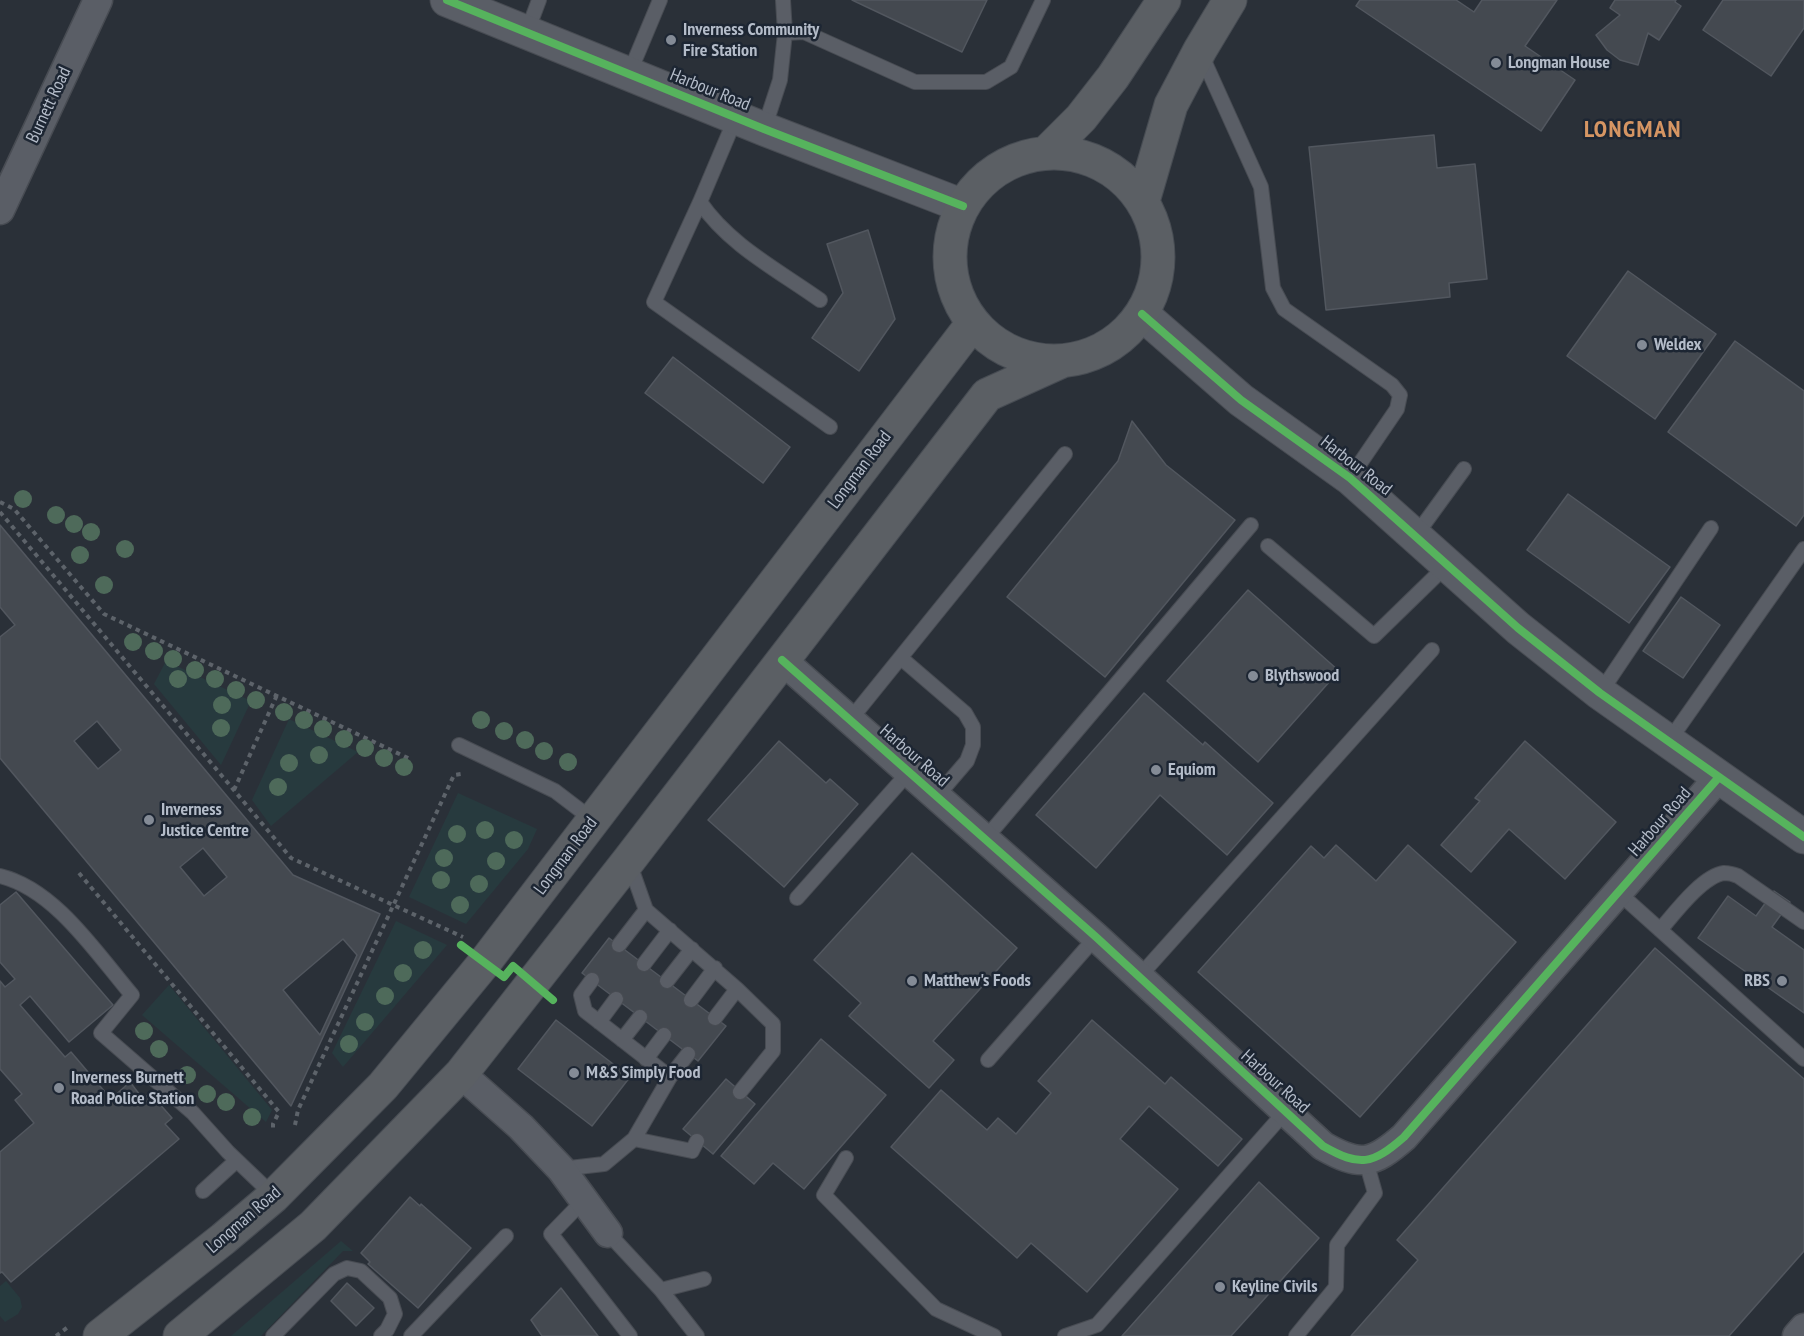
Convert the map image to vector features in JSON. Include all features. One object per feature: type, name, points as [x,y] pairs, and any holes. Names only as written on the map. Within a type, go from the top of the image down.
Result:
[{"type":"highway","points":[[1047,152],[1081,118],[1113,77],[1164,0]]},
{"type":"highway","points":[[1143,201],[1171,105],[1230,0]]},
{"type":"highway","points":[[180,1336],[313,1226],[460,1074],[629,860],[987,395],[1060,362],[1092,355],[1120,338],[1142,314],[1155,287],[1159,258],[1155,228],[1143,201],[1125,180],[1102,164],[1075,154],[1047,152],[1014,160],[984,179],[963,206],[952,235],[950,266],[957,296],[973,323],[997,345],[1027,358],[1060,362]]},
{"type":"highway","name":"Longman Road","points":[[88,1329],[224,1239],[274,1196],[383,1086],[473,954],[593,820],[973,323]]},
{"type":"street","name":"Burnett Road","points":[[0,210],[98,0]]},
{"type":"street","name":"Harbour Road","points":[[447,0],[750,123],[963,206]]},
{"type":"street","name":"Harbour Road","points":[[1142,314],[1241,400],[1350,478],[1518,628],[1600,693],[1804,837]]},
{"type":"street","name":"Harbour Road","points":[[782,660],[1096,937],[1323,1146],[1342,1157],[1366,1161],[1386,1153],[1404,1137],[1719,777]]},
{"type":"street","points":[[460,1074],[520,1127],[561,1169],[608,1233]]},
{"type":"street","points":[[1797,1336],[1804,1328]]},
{"type":"lane","points":[[526,32],[539,0]]},
{"type":"lane","points":[[629,74],[660,0]]},
{"type":"lane","points":[[783,0],[785,33],[780,80],[700,202],[654,302],[830,428]]},
{"type":"lane","points":[[785,33],[804,32],[915,82],[986,82],[1011,67],[1042,0]]},
{"type":"lane","points":[[1200,50],[1261,187],[1273,288],[1284,309],[1392,385],[1400,395],[1397,409],[1350,478]]},
{"type":"lane","points":[[700,202],[712,220],[727,235],[820,300]]},
{"type":"lane","points":[[850,720],[1065,454]]},
{"type":"lane","points":[[1416,536],[1464,469]]},
{"type":"lane","points":[[985,839],[1251,525]]},
{"type":"lane","points":[[1600,693],[1711,528]]},
{"type":"lane","points":[[1268,546],[1374,636],[1448,564]]},
{"type":"lane","points":[[1669,741],[1804,549]]},
{"type":"lane","points":[[1138,978],[1432,650]]},
{"type":"lane","points":[[900,658],[965,714],[974,727],[974,745],[967,761],[937,796]]},
{"type":"lane","points":[[459,745],[555,791],[593,820]]},
{"type":"lane","points":[[797,898],[909,772]]},
{"type":"lane","points":[[629,860],[646,910],[715,968],[773,1024],[773,1051],[740,1092]]},
{"type":"lane","points":[[1660,930],[1704,884],[1717,875],[1727,873],[1738,876],[1804,922]]},
{"type":"lane","points":[[0,876],[21,884],[62,913],[132,995],[101,1033],[193,1113],[236,1161],[274,1196]]},
{"type":"lane","points":[[1618,893],[1804,1059]]},
{"type":"lane","points":[[619,945],[646,910]]},
{"type":"lane","points":[[644,964],[670,930]]},
{"type":"lane","points":[[988,1060],[1096,937]]},
{"type":"lane","points":[[667,981],[692,949]]},
{"type":"lane","points":[[691,1000],[715,968]]},
{"type":"lane","points":[[592,980],[581,995],[585,1011],[670,1077]]},
{"type":"lane","points":[[715,1018],[737,989]]},
{"type":"lane","points":[[599,1022],[616,999]]},
{"type":"lane","points":[[622,1040],[640,1017]]},
{"type":"lane","points":[[646,1059],[664,1035]]},
{"type":"lane","points":[[561,1169],[604,1164],[634,1139],[670,1077],[688,1054]]},
{"type":"lane","points":[[1065,1336],[1097,1325],[1285,1112]]},
{"type":"lane","points":[[634,1139],[692,1151],[697,1141]]},
{"type":"lane","points":[[846,1158],[824,1195],[936,1309],[994,1336]]},
{"type":"lane","points":[[203,1191],[236,1161]]},
{"type":"lane","points":[[1296,1336],[1336,1287],[1336,1245],[1375,1193],[1366,1161]]},
{"type":"lane","points":[[584,1200],[551,1234],[630,1336]]},
{"type":"lane","points":[[608,1233],[661,1290],[698,1336]]},
{"type":"lane","points":[[411,1336],[506,1236]]},
{"type":"lane","points":[[273,1336],[334,1274],[347,1268],[361,1271],[390,1298],[395,1314],[387,1330],[381,1336]]},
{"type":"lane","points":[[661,1290],[704,1279]]},
{"type":"path","points":[[0,502],[14,508],[104,614],[412,759]]},
{"type":"path","points":[[0,512],[291,858],[466,939],[473,954]]},
{"type":"path","points":[[234,790],[276,695]]},
{"type":"path","points":[[293,1130],[298,1110],[454,775],[460,773],[470,778]]},
{"type":"path","points":[[79,873],[279,1112],[273,1124],[273,1131]]},
{"type":"path","points":[[56,1336],[88,1329]]},
{"type":"green space","points":[[166,661],[251,701],[221,765],[154,684]]},
{"type":"green space","points":[[289,719],[358,752],[271,826],[252,800]]},
{"type":"green space","points":[[458,793],[537,829],[528,849],[466,924],[409,897]]},
{"type":"green space","points":[[396,921],[447,945],[343,1067],[332,1053]]},
{"type":"green space","points":[[169,985],[272,1110],[266,1122],[142,1015]]},
{"type":"green space","points":[[341,1241],[353,1251],[343,1251],[261,1336],[231,1336]]},
{"type":"green space","points":[[6,1281],[20,1298],[22,1307],[18,1314],[5,1322],[0,1316],[0,1286]]},
{"type":"building","points":[[852,0],[987,0],[962,52]]},
{"type":"building","name":"Longman House","points":[[1360,0],[1456,0],[1474,12],[1482,0],[1557,0],[1525,46],[1575,80],[1541,131],[1356,6]]},
{"type":"building","name":"Longman House","points":[[1615,0],[1676,0],[1675,2],[1681,6],[1659,40],[1648,33],[1638,65],[1620,60],[1607,50],[1596,35],[1620,15],[1610,8]]},
{"type":"building","points":[[1723,0],[1804,0],[1804,28],[1771,76],[1703,30]]},
{"type":"building","points":[[1434,135],[1437,168],[1475,164],[1487,279],[1449,283],[1450,297],[1326,310],[1309,147]]},
{"type":"building","points":[[868,230],[895,319],[859,371],[812,338],[843,293],[827,244]]},
{"type":"building","name":"Weldex","points":[[1628,271],[1716,334],[1655,419],[1567,356]]},
{"type":"building","points":[[1735,341],[1804,391],[1804,515],[1796,526],[1668,432]]},
{"type":"building","points":[[673,357],[790,447],[763,483],[645,393]]},
{"type":"building","points":[[1132,421],[1166,465],[1235,520],[1105,677],[1007,597],[1118,461]]},
{"type":"building","points":[[1568,494],[1670,567],[1629,623],[1527,550]]},
{"type":"building","name":"Inverness Justice Centre","points":[[0,525],[293,875],[380,914],[291,1106],[0,758],[0,637],[15,625],[0,607]],"holes":[[[97,721],[121,750],[98,769],[74,741]],[[203,848],[227,877],[204,896],[180,867]],[[343,939],[357,955],[320,1035],[283,990]]]},
{"type":"building","name":"Blythswood","points":[[1248,590],[1339,671],[1258,762],[1167,681]]},
{"type":"building","points":[[1681,597],[1720,625],[1683,678],[1643,651]]},
{"type":"building","name":"Equiom","points":[[1144,693],[1203,745],[1205,742],[1273,803],[1227,855],[1160,795],[1096,868],[1036,815]]},
{"type":"building","points":[[779,741],[826,783],[830,779],[858,804],[784,887],[708,820]]},
{"type":"building","points":[[1525,741],[1616,822],[1565,879],[1509,829],[1471,872],[1441,845],[1480,801],[1475,798]]},
{"type":"building","points":[[1336,845],[1376,881],[1408,845],[1516,942],[1360,1117],[1198,972],[1311,846],[1324,858]]},
{"type":"building","name":"Matthew's Foods","points":[[912,853],[1017,948],[933,1041],[954,1060],[929,1088],[849,1016],[861,1003],[814,960]]},
{"type":"building","name":"RBS","points":[[1774,891],[1790,902],[1772,927],[1804,950],[1804,1013],[1698,938],[1728,896],[1756,916]]},
{"type":"building","name":"Inverness Burnett Road Police Station","points":[[16,892],[113,1005],[69,1042],[30,996],[20,1005],[65,1057],[71,1052],[111,1099],[130,1082],[143,1099],[150,1093],[172,1118],[165,1124],[179,1139],[11,1282],[2,1272],[0,1273],[0,1152],[34,1123],[15,1100],[22,1094],[0,1069],[0,981],[5,987],[15,979],[0,962],[0,905]]},
{"type":"building","points":[[609,938],[726,1026],[698,1061],[582,973]]},
{"type":"building","points":[[1655,948],[1804,1079],[1804,1251],[1729,1336],[1351,1336],[1418,1260],[1397,1240]]},
{"type":"building","name":"M&S Simply Food","points":[[556,1020],[630,1077],[592,1126],[518,1069]]},
{"type":"building","points":[[1092,1020],[1165,1084],[1171,1077],[1242,1139],[1218,1166],[1149,1106],[1120,1139],[1178,1189],[1087,1292],[1031,1243],[1017,1258],[891,1147],[941,1090],[987,1130],[998,1118],[1016,1134],[1051,1093],[1038,1081]]},
{"type":"building","points":[[821,1039],[886,1095],[804,1189],[773,1163],[754,1184],[721,1156]]},
{"type":"building","points":[[726,1079],[755,1104],[713,1154],[683,1129]]},
{"type":"building","name":"Keyline Civils","points":[[1259,1182],[1319,1238],[1231,1336],[1122,1336]]},
{"type":"building","points":[[410,1197],[471,1248],[418,1308],[368,1264],[370,1262],[361,1253]]},
{"type":"building","points":[[347,1283],[374,1308],[356,1326],[331,1301]]},
{"type":"building","points":[[561,1288],[598,1336],[542,1336],[531,1320]]},
{"type":"cycle path","points":[[447,0],[764,129],[963,206]]},
{"type":"cycle path","points":[[1142,314],[1241,400],[1350,478],[1518,628],[1600,693],[1804,837]]},
{"type":"cycle path","points":[[782,660],[1096,937],[1323,1146],[1356,1160],[1374,1158],[1404,1137],[1719,777]]},
{"type":"cycle path","points":[[461,945],[504,977],[513,966],[553,1000]]},
{"type":"place","name":"Inverness Community Fire Station","points":[[671,40]]},
{"type":"place","name":"Longman House","points":[[1496,63]]},
{"type":"place","name":"Weldex","points":[[1642,345]]},
{"type":"place","name":"Blythswood","points":[[1253,676]]},
{"type":"place","name":"Equiom","points":[[1156,770]]},
{"type":"place","name":"Inverness Justice Centre","points":[[149,820]]},
{"type":"place","name":"Matthew's Foods","points":[[912,981]]},
{"type":"place","name":"RBS","points":[[1782,981]]},
{"type":"place","name":"M&S Simply Food","points":[[574,1073]]},
{"type":"place","name":"Inverness Burnett Road Police Station","points":[[59,1088]]},
{"type":"place","name":"Keyline Civils","points":[[1220,1287]]},
{"type":"district","name":"LONGMAN","points":[[1633,130]]}]
